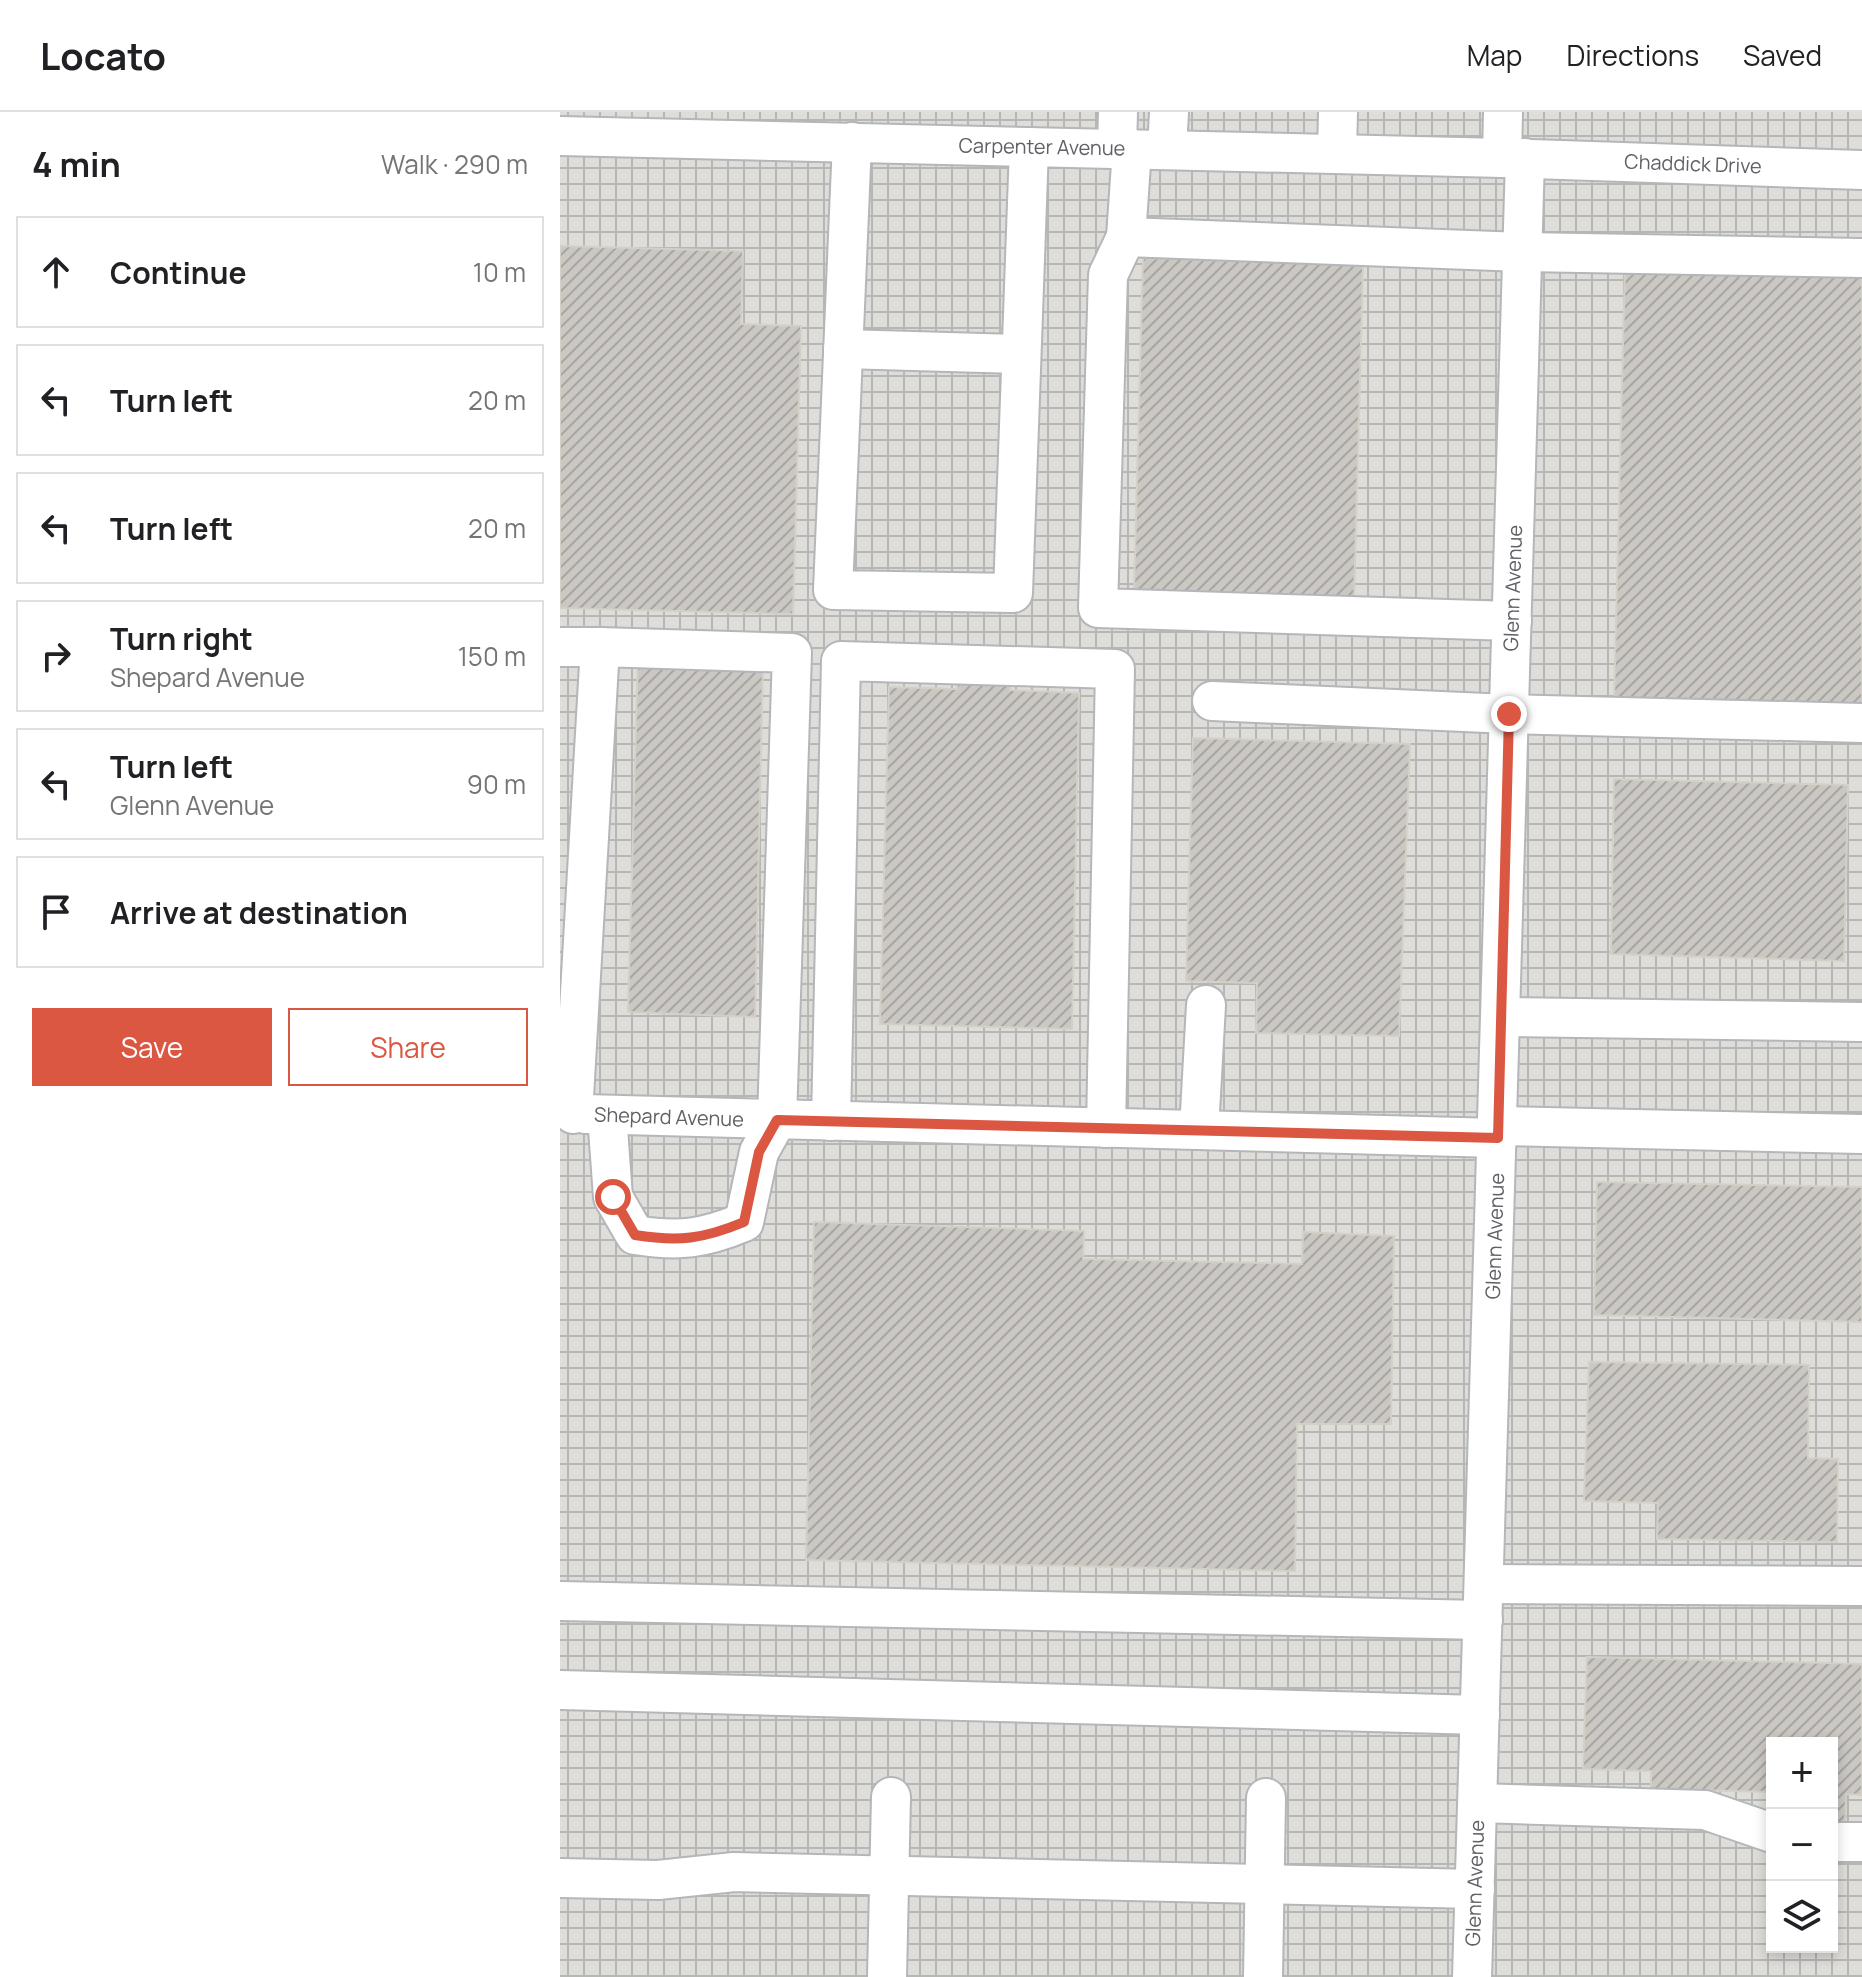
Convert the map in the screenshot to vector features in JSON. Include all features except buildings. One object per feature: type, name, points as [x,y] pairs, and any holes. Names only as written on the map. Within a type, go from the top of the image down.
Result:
[{"type":"street","points":[[1169,112],[1134,140],[1126,237],[1108,275],[1098,608],[1512,621]]},
{"type":"street","points":[[1337,154],[1338,112]]},
{"type":"street","name":"Glenn Avenue","points":[[1472,1977],[1522,252],[1513,158],[1503,112]]},
{"type":"street","name":"Carpenter Avenue","points":[[560,136],[648,125],[714,126],[852,142],[1029,147],[1134,140],[1337,154],[1513,158]]},
{"type":"street","points":[[852,142],[833,590],[1013,593],[1029,147]]},
{"type":"street","name":"Chaddick Drive","points":[[1513,158],[1862,170]]},
{"type":"street","points":[[1126,237],[1522,252],[1862,258]]},
{"type":"street","points":[[843,349],[1021,354]]},
{"type":"street","points":[[560,647],[600,647],[792,653],[777,1120],[759,1152],[744,1222],[710,1236],[663,1239],[635,1235],[613,1197],[580,1114],[600,647]]},
{"type":"street","points":[[831,1121],[841,661],[1115,669],[1106,1128]]},
{"type":"street","points":[[1212,701],[1509,714],[1862,723]]},
{"type":"street","points":[[1199,1130],[1206,1005]]},
{"type":"street","points":[[1501,1017],[1862,1022]]},
{"type":"street","name":"Shepard Avenue","points":[[580,1114],[1199,1130],[1862,1134]]},
{"type":"street","points":[[560,1601],[1484,1602],[1862,1586]]},
{"type":"street","points":[[560,1690],[1480,1715]]},
{"type":"street","points":[[887,1977],[891,1797]]},
{"type":"street","points":[[1263,1977],[1266,1798]]},
{"type":"street","points":[[1478,1803],[1705,1810],[1766,1831]]},
{"type":"street","points":[[1838,1842],[1862,1842]]},
{"type":"street","points":[[560,1878],[658,1880],[734,1872],[1475,1889]]},
{"type":"shaded area","points":[[560,112],[1862,112],[1862,1977],[560,1977]]},
{"type":"route","points":[[613,1197],[635,1235],[663,1239],[710,1236],[744,1222],[759,1152],[777,1120],[1498,1138],[1509,714]]}]
